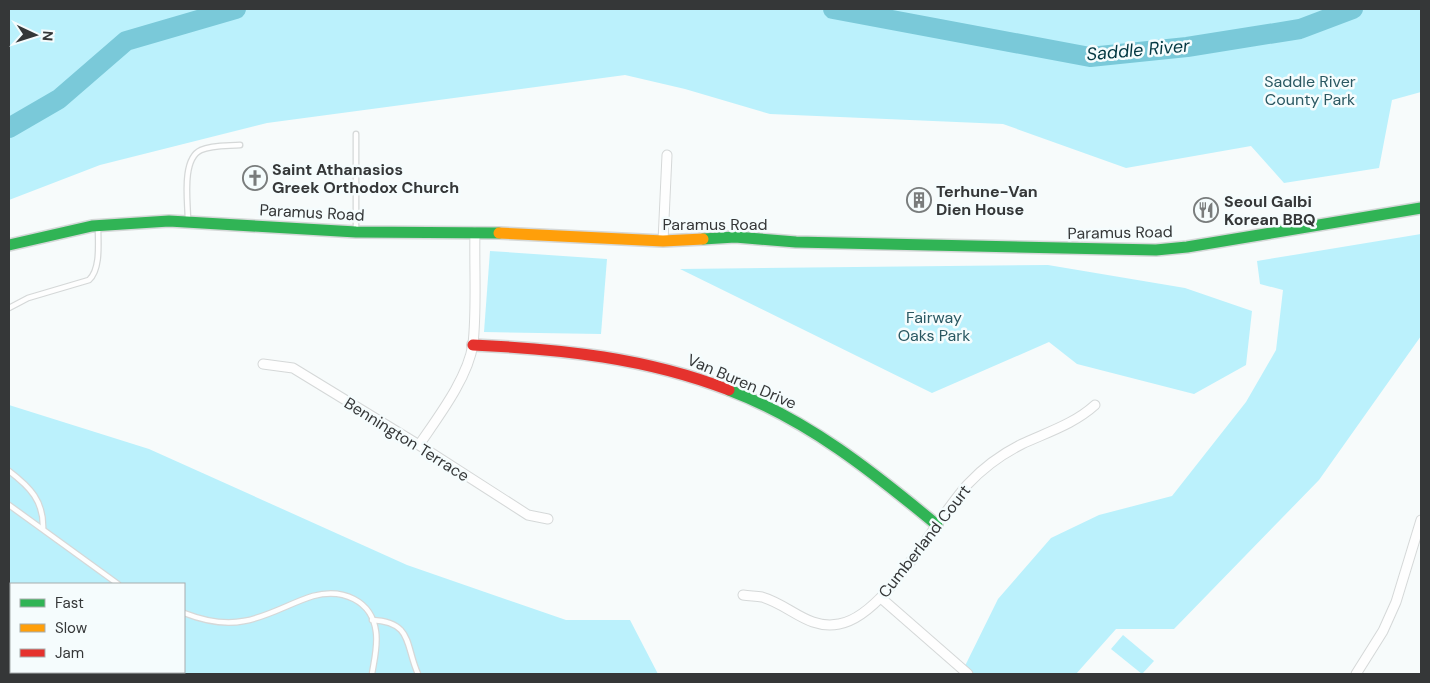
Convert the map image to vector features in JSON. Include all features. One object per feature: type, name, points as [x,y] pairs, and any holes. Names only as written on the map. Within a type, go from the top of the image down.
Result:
[{"type":"main road","name":"Paramus Road","points":[[9,245],[98,225],[188,222],[356,232],[475,232],[663,241],[735,237],[796,242],[1156,250],[1187,247],[1421,208]]},
{"type":"main road","name":"Van Buren Drive","points":[[473,345],[528,347],[617,357],[673,369],[715,384],[781,414],[831,442],[937,524]]},
{"type":"street","points":[[663,241],[667,155]]},
{"type":"street","points":[[419,445],[446,404],[464,371],[473,345],[475,232]]},
{"type":"street","name":"Bennington Terrace","points":[[263,364],[292,368],[419,445],[528,516],[548,519]]},
{"type":"street","name":"Cumberland Court","points":[[743,595],[763,598],[806,620],[829,626],[853,620],[881,598],[967,485],[999,457],[1020,445],[1080,419],[1095,405]]},
{"type":"street","points":[[1356,674],[1383,631],[1396,602],[1421,520]]},
{"type":"street","points":[[881,598],[968,674]]},
{"type":"lane","points":[[356,134],[356,232]]},
{"type":"lane","points":[[188,222],[187,174],[191,160],[202,149],[240,145]]},
{"type":"lane","points":[[9,308],[28,298],[89,280],[93,276],[98,225]]},
{"type":"lane","points":[[9,471],[29,487],[37,498],[42,511],[43,529]]},
{"type":"lane","points":[[9,505],[117,583]]},
{"type":"lane","points":[[185,614],[219,622],[243,622],[313,596],[336,593],[358,600],[370,613],[376,632],[372,674]]},
{"type":"lane","points":[[372,620],[386,621],[398,626],[408,637],[411,658],[418,674]]},
{"type":"green space","name":"Saddle River County Park","points":[[9,9],[1421,9],[1421,92],[1392,100],[1379,168],[1284,183],[1251,146],[1126,168],[1003,124],[770,114],[685,89],[625,75],[267,123],[100,165],[9,200]]},
{"type":"green space","points":[[1421,234],[1421,336],[1319,480],[1174,629],[1116,629],[1076,674],[961,674],[998,599],[1051,538],[1099,515],[1172,496],[1246,402],[1276,350],[1283,290],[1260,284],[1257,261]]},
{"type":"green space","points":[[490,251],[607,259],[601,334],[484,332]]},
{"type":"green space","name":"Fairway Oaks Park","points":[[1048,265],[1185,288],[1252,311],[1246,365],[1194,394],[1077,364],[1049,342],[932,393],[680,269]]},
{"type":"green space","points":[[9,405],[149,449],[407,565],[566,620],[630,620],[658,674],[9,674]]},
{"type":"green space","points":[[1123,635],[1154,661],[1142,674],[1111,649]]},
{"type":"waterway","name":"Saddle River","points":[[9,128],[59,99],[126,41],[236,9]]},
{"type":"waterway","name":"Saddle River","points":[[833,9],[1090,57],[1187,47],[1300,29],[1353,9]]},
{"type":"traffic: fast","points":[[703,239],[735,237],[796,242],[1156,250],[1187,247],[1421,208]]},
{"type":"traffic: fast","points":[[9,245],[92,226],[169,221],[356,232],[499,233]]},
{"type":"traffic: fast","points":[[729,390],[758,402],[813,432],[864,467],[937,525]]},
{"type":"traffic: slow","points":[[499,233],[663,241],[703,239]]},
{"type":"traffic: jam","points":[[473,345],[539,349],[603,357],[667,370],[729,390]]},
{"type":"place","name":"Saint Athanasios Greek Orthodox Church","points":[[255,178]]},
{"type":"place","name":"Terhune-Van Dien House","points":[[919,200]]},
{"type":"place","name":"Seoul Galbi Korean BBQ","points":[[1206,210]]}]
